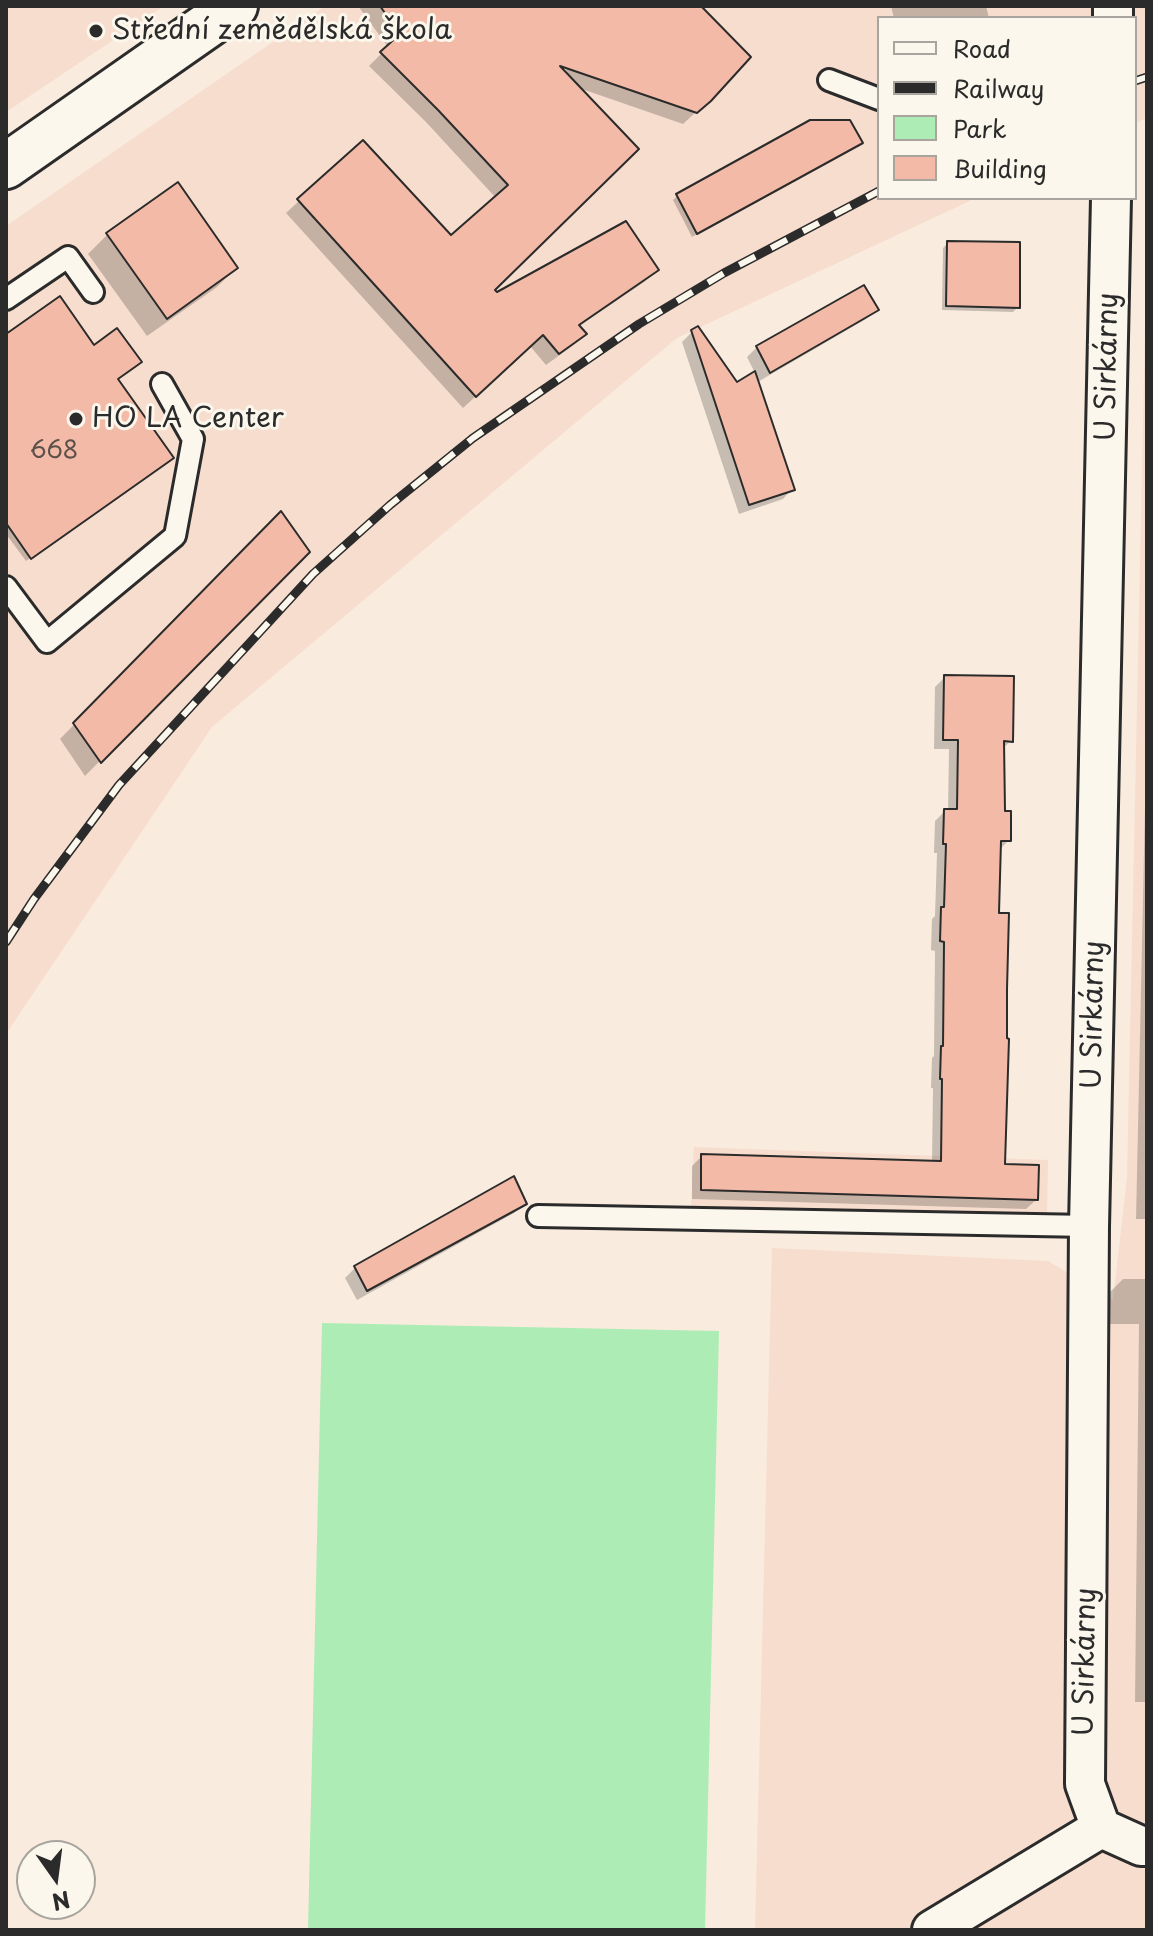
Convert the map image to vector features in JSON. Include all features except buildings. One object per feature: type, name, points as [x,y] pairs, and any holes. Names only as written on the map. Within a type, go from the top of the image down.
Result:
[{"type":"main road","points":[[6,166],[235,6]]},
{"type":"street","name":"U Sirkárny","points":[[1101,1828],[1085,1784],[1089,1226],[1111,200]]},
{"type":"street","points":[[932,1930],[1101,1828],[1147,1846]]},
{"type":"lane","points":[[829,80],[877,98]]},
{"type":"lane","points":[[6,299],[68,257],[93,292]]},
{"type":"lane","points":[[6,587],[47,642],[175,536],[193,439],[162,384]]},
{"type":"lane","points":[[538,1216],[1089,1226]]},
{"type":"shaded area","points":[[6,6],[164,6],[6,112]]},
{"type":"shaded area","points":[[325,6],[1147,6],[1147,118],[1137,122],[1137,16],[877,16],[877,200],[972,200],[677,338],[212,727],[6,1034],[6,226]]},
{"type":"shaded area","points":[[1147,234],[1147,1930],[755,1930],[772,1248],[1048,1261],[1113,1300],[1127,1177]]},
{"type":"shaded area","points":[[694,1147],[1048,1160],[1047,1216],[691,1208]]},
{"type":"green space","points":[[322,1323],[719,1331],[705,1930],[308,1930]]},
{"type":"railway","points":[[1137,80],[1147,77]]},
{"type":"railway","points":[[6,942],[119,785],[313,574],[390,505],[473,438],[639,324],[724,273],[877,192]]},
{"type":"place","name":"Střední zemědělská škola","points":[[96,31]]},
{"type":"place","name":"HO LA Center","points":[[76,419]]}]
